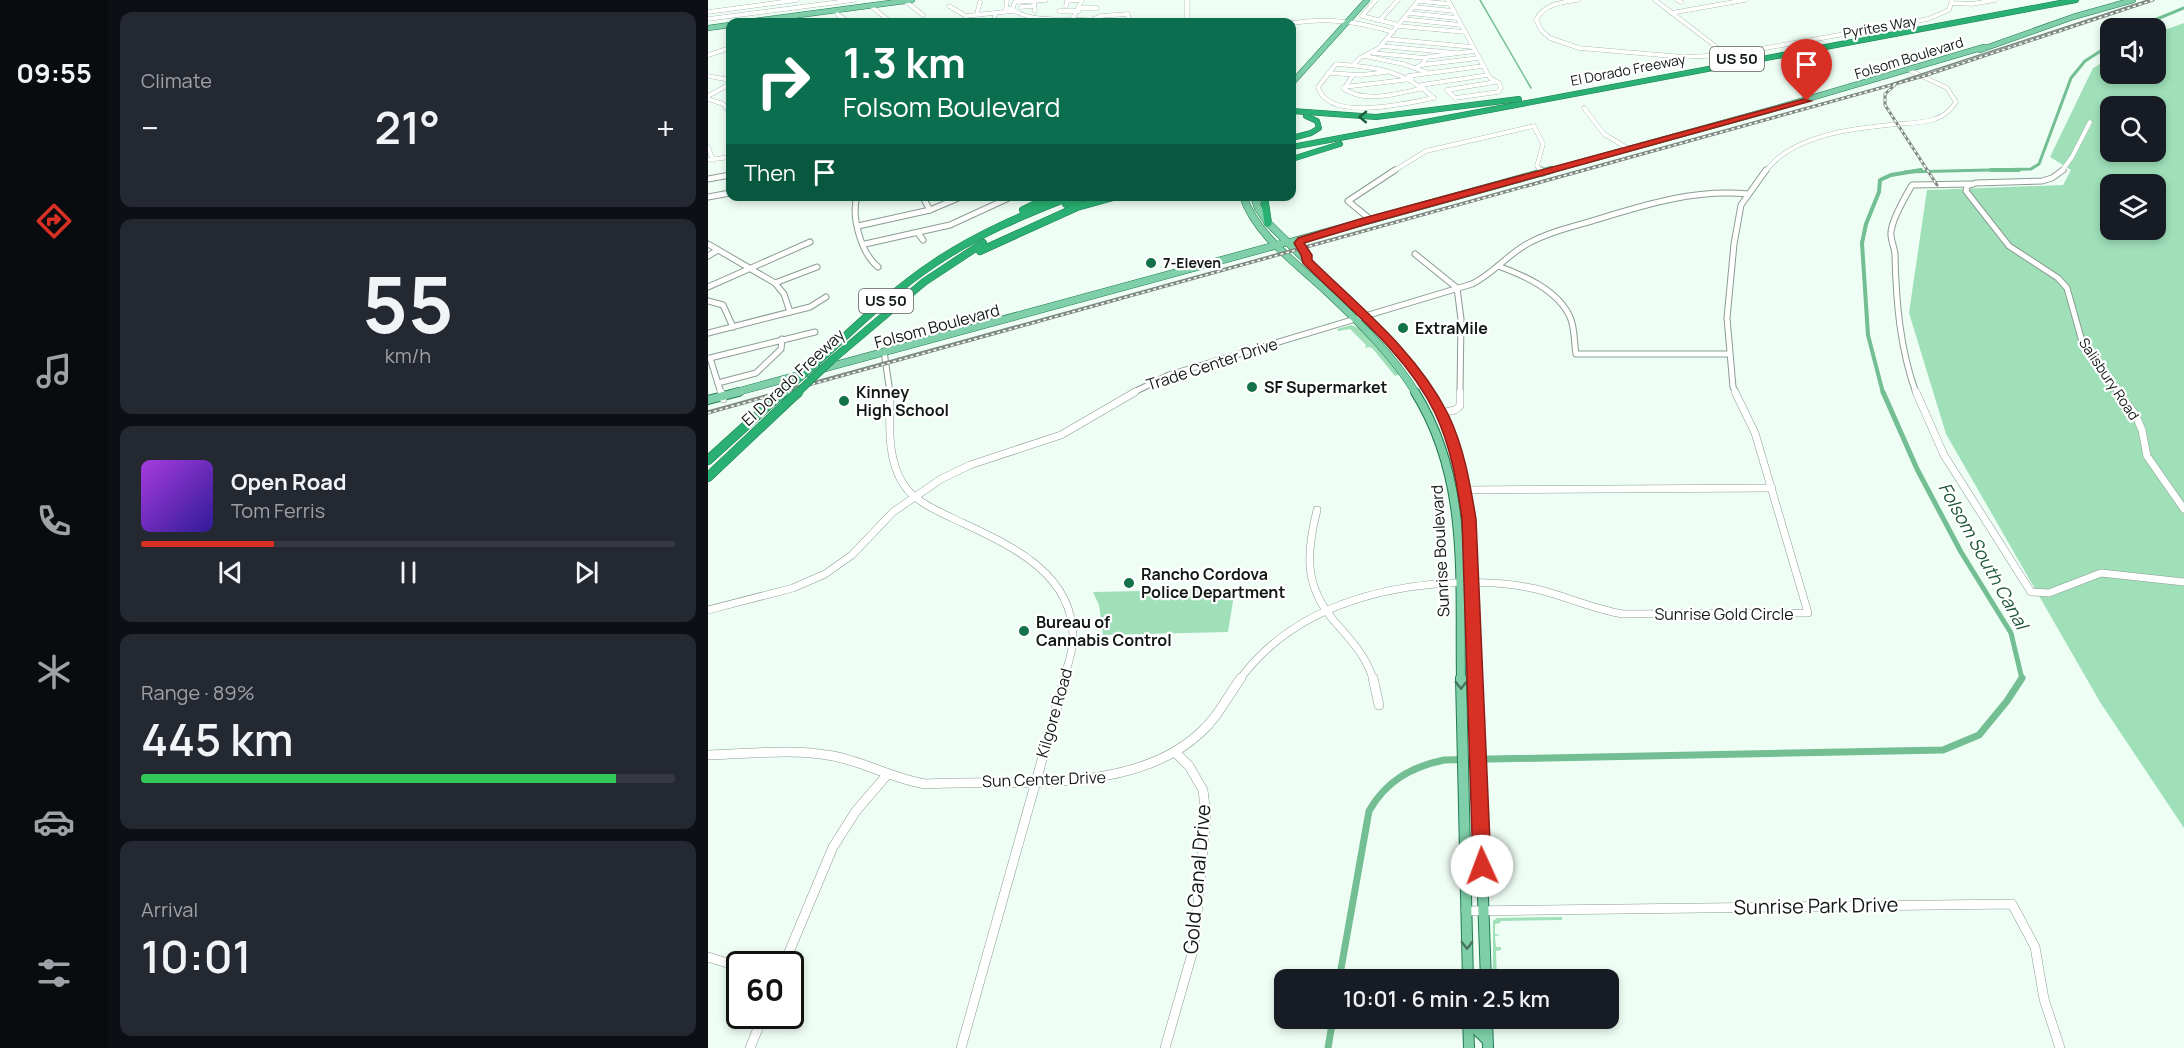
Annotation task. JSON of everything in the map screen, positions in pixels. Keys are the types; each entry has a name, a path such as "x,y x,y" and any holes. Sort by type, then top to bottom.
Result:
{"highway":[{"name":"El Dorado Freeway","path":"1296,148 1525,99 1535,99 2054,0"},
{"name":"El Dorado Freeway","path":"1296,139 1535,99 2076,0"},
{"path":"1296,111 1376,117 1518,101"},
{"path":"1296,158 1326,147 1518,101"},
{"path":"1296,116 1308,117 1320,124 1314,132 1296,139"},
{"path":"1296,148 1386,133"},
{"path":"964,246 984,231 1042,201"},
{"path":"1025,209 1046,201"},
{"name":"El Dorado Freeway","path":"708,460 903,287 964,246 1060,201"},
{"name":"El Dorado Freeway","path":"708,477 901,298 945,266 1005,232 1076,201"},
{"path":"945,266 1077,207 1099,201"},
{"path":"1265,201 1268,223"}],"main road":[{"path":"790,18 912,0"},
{"path":"1296,70 1361,0"},
{"path":"1296,78 1367,0"},
{"name":"Folsom Boulevard","path":"885,353 1911,71 2125,0"},
{"name":"Folsom Boulevard","path":"2100,8 2133,0"},
{"path":"708,28 726,26"},
{"name":"Sunrise Boulevard","path":"1245,201 1264,232 1381,345 1407,377 1430,414 1441,439 1452,477 1457,506 1468,969"},
{"name":"Sunrise Boulevard","path":"1256,201 1268,223 1364,317 1420,377 1441,413 1456,450 1469,519 1486,969"},
{"name":"Folsom Boulevard","path":"1287,243 1301,241 1348,226"},
{"path":"1260,250 1266,245 1264,232"},
{"path":"1301,241 1299,245 1305,252 1306,260"},
{"name":"Folsom Boulevard","path":"708,402 1102,293"},
{"path":"1006,321 1024,313"},
{"path":"1407,377 1414,380 1434,411 1441,413"},
{"path":"1430,414 1445,423"},
{"path":"1452,477 1465,490"},
{"path":"1469,1029 1471,1047"},
{"path":"1478,1029 1481,1037 1488,1044"},
{"path":"1487,1029 1488,1044"}],"street":[{"path":"752,0 774,10 778,18"},
{"path":"708,12 797,0"},
{"path":"708,19 854,0"},
{"path":"1022,7 1046,0"},
{"path":"1066,6 1068,1 1078,0"},
{"path":"1014,4 1024,16 1073,18 1082,0"},
{"path":"1187,0 1187,18"},
{"path":"1376,0 1362,15 1398,26 1465,32"},
{"path":"1380,20 1398,0"},
{"path":"1354,64 1381,46 1419,0 1449,2 1488,75 1495,82 1501,88 1498,92 1455,98 1447,90 1495,82"},
{"name":"Pyrites Way","path":"1578,0 1554,5 1541,12 1536,20 1544,34 1563,44 1591,50 1642,52 1684,57 1727,55 1928,19 1946,12 1952,2"},
{"path":"1655,0 1727,55"},
{"path":"1671,13 1745,0"},
{"path":"1952,2 1995,0"},
{"path":"905,1 923,15"},
{"path":"977,14 980,2"},
{"path":"1007,2 1006,9 1014,4"},
{"path":"949,6 964,15 995,13 1014,4 1034,5"},
{"path":"871,6 886,18"},
{"path":"1414,7 1454,11"},
{"path":"1059,12 1096,8"},
{"path":"836,10 843,18"},
{"path":"993,18 995,13"},
{"path":"1408,13 1457,18"},
{"path":"1096,18 1128,15 1128,18"},
{"path":"1296,22 1316,19 1348,20 1393,32"},
{"path":"1403,19 1461,25"},
{"path":"1430,43 1439,30"},
{"path":"1449,45 1458,32"},
{"path":"1387,39 1474,49"},
{"path":"1381,46 1456,53"},
{"path":"708,55 726,49"},
{"path":"1373,53 1426,58 1474,49"},
{"path":"1365,56 1428,73"},
{"path":"1415,68 1426,58"},
{"path":"1420,65 1479,58"},
{"path":"1336,64 1354,64 1392,71 1409,78 1434,98 1371,107 1346,106 1328,100 1318,92 1319,84 1336,64"},
{"path":"1344,87 1483,66"},
{"path":"1328,73 1353,75 1392,71"},
{"path":"1465,490 1772,488 1755,433 1736,396 1729,354 1727,318 1734,244 1740,210 1748,194 1769,166 1784,154 1806,142 1856,128 1934,120 1951,110 1956,102 1949,90 1911,71"},
{"path":"1344,87 1353,75"},
{"path":"1344,87 1345,91 1350,94 1365,96 1488,75"},
{"path":"708,76 726,79"},
{"path":"708,98 726,87"},
{"path":"708,98 726,107"},
{"path":"1584,108 1604,134 1629,149"},
{"path":"2090,122 2066,166 2056,177 2040,181 1912,185 1891,232 1895,253 1896,308 1902,340 1915,391 1939,445 1959,482 2031,592 2049,593 2087,575 2101,573 2184,582"},
{"path":"1371,220 1348,201 1350,198 1415,157 1436,148 1534,126 1543,144 1543,151 1537,166 1543,173"},
{"path":"708,147 710,160 726,158"},
{"path":"708,179 726,176"},
{"name":"Salisbury Road","path":"1971,184 1966,191 2005,242 2018,254 2058,278 2067,288 2083,345 2135,414 2142,430 2147,456 2184,509"},
{"name":"Trade Center Drive","path":"708,610 770,596 831,571 857,552 879,525 914,495 977,461 1031,446 1062,434 1143,385 1457,288 1483,278 1515,251 1541,238 1669,197 1707,192 1748,194"},
{"path":"708,197 726,194"},
{"path":"855,201 858,226 872,262 878,267"},
{"path":"925,201 930,210"},
{"path":"858,226 930,210 951,201"},
{"path":"865,244 955,223 1002,201"},
{"path":"918,233 923,240"},
{"path":"708,287 810,242"},
{"path":"708,244 775,283 784,294 790,312"},
{"path":"708,256 718,250"},
{"path":"1415,254 1457,288 1461,319 1460,406 1455,410 1441,413"},
{"path":"775,283 817,267"},
{"path":"1498,267 1523,275 1563,306 1571,319 1576,354 1729,354"},
{"path":"708,333 790,312 815,304 826,297"},
{"path":"708,301 723,305 733,327"},
{"path":"722,398 710,358 816,332"},
{"path":"718,383 756,373 781,349 782,339"},
{"name":"Kilgore Road","path":"885,353 894,465 904,486 914,495 1031,559 1048,573 1061,588 1066,599 1072,627 1071,651 961,1048"},
{"name":"Sunrise Gold Circle","path":"1460,584 1508,584 1530,588 1586,607 1615,613 1808,613 1772,488"},
{"path":"1317,510 1309,571 1315,594 1363,656 1373,676 1379,705"},
{"name":"Sun Center Drive","path":"708,755 816,754 848,759 886,776 926,784 1101,779 1136,770 1175,753 1204,730 1220,712 1242,676 1261,655 1299,625 1326,611 1372,594 1426,585 1460,584"},
{"name":"Gold Canal Drive","path":"1164,1048 1194,947 1206,815 1203,790 1189,766 1175,753"},
{"path":"789,951 833,847 850,819 886,776"},
{"name":"Sunrise Park Drive","path":"1466,911 2012,904 2035,947 2044,999 2060,1048"},
{"path":"708,957 726,963"},
{"path":"750,1048 758,1029"}],"green space":[{"path":"2184,23 2184,828 2100,702 1946,434 1909,313 1927,190 2063,185 2071,170 2050,157 2093,68 2100,64 2100,84 2166,84 2166,29"},
{"path":"1351,325 1371,338 1400,374 1395,376 1373,349 1365,348 1366,345 1350,329 1338,331 1337,329"},
{"path":"1235,589 1228,632 1103,635 1099,605 1093,592"},
{"path":"1562,917 1562,920 1501,921 1495,924 1495,934 1501,935 1495,936 1496,947 1501,947 1501,950 1496,951 1497,969 1493,969 1493,921 1497,918"}],"waterway":[{"path":"1480,0 1531,88"},
{"name":"Folsom South Canal","path":"2160,18 2184,8"},
{"name":"Folsom South Canal","path":"1910,172 2031,169 2039,164 2071,78 2085,61 2100,51"},
{"name":"Folsom South Canal","path":"1910,172 1921,170"},
{"name":"Folsom South Canal","path":"1991,170 2019,170"},
{"name":"Folsom South Canal","path":"1905,172 1910,172"},
{"name":"Folsom South Canal","path":"1883,393 1868,335 1862,243 1866,224 1879,192 1880,180 1891,175 1910,172"},
{"name":"Folsom South Canal","path":"1883,392 1917,469 1961,552 2011,633 2022,678"},
{"name":"Folsom South Canal","path":"1341,969 1369,811 1383,791 1410,771 1444,760 1943,750 1979,735 2007,701 2022,678"},
{"name":"Folsom South Canal","path":"1328,1048 1331,1029"}],"tram line":[{"path":"708,411 1888,85 2148,0"}],"railway":[{"path":"708,413 1924,76 2153,0"},
{"path":"1895,85 1885,94 1885,105 1937,185"}],"place":[{"name":"7-Eleven","path":"1151,263"},
{"name":"ExtraMile","path":"1403,328"},
{"name":"SF Supermarket","path":"1252,387"},
{"name":"Kinney High School","path":"844,401"},
{"name":"Rancho Cordova Police Department","path":"1129,583"},
{"name":"Bureau of Cannabis Control","path":"1024,631"}],"route":[{"path":"1482,866 1469,519 1462,472 1456,450 1441,413 1420,377 1399,352 1306,260 1305,252 1299,243 1348,226 1807,101"}]}
